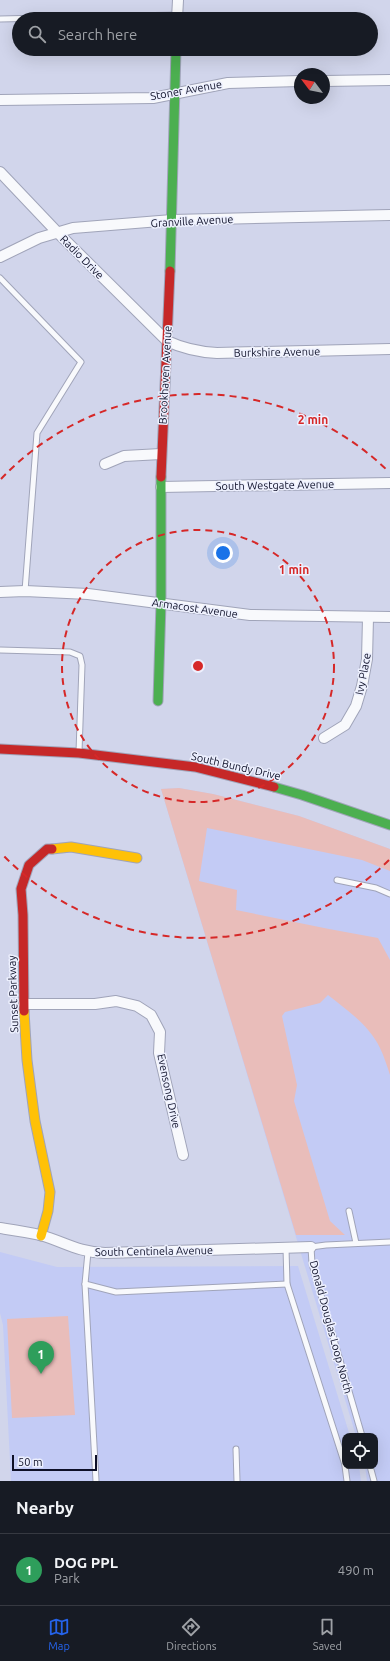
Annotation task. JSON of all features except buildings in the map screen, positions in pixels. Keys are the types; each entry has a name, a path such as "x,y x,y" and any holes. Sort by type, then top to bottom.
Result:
{"street":[{"path":"177,12 178,0"},
{"name":"Brookhaven Avenue","path":"158,701 161,603 161,454 172,220 176,56"},
{"path":"330,81 390,80"},
{"name":"Stoner Avenue","path":"0,100 153,98 228,83 294,81"},
{"name":"Radio Drive","path":"0,172 57,232 167,341"},
{"name":"Granville Avenue","path":"0,257 39,238 72,228 172,220 390,215"},
{"name":"Burkshire Avenue","path":"167,341 184,349 198,352 217,353 390,350"},
{"path":"105,464 124,456 161,454"},
{"name":"South Westgate Avenue","path":"161,487 390,483"},
{"name":"Armacost Avenue","path":"0,592 25,591 88,594 250,616 390,617"},
{"name":"Ivy Place","path":"324,738 345,725 356,706 362,686 367,659 368,618"},
{"name":"South Bundy Drive","path":"0,749 79,753 195,767 302,795 390,825"},
{"name":"Sunset Parkway","path":"41,1236 48,1211 50,1192 35,1121 27,1060 21,889 29,865 47,849 70,847 137,858"},
{"name":"Evensong Drive","path":"24,1004 95,1004 116,1002 137,1006 151,1015 160,1032 159,1053 183,1155"},
{"name":"South Centinela Avenue","path":"0,1228 41,1236 88,1252 105,1253 312,1247"}],"lane":[{"path":"0,19 12,19"},
{"path":"0,278 81,362 37,433 25,591"},
{"path":"0,650 70,652 80,656 82,665 79,753"},
{"path":"337,880 376,888 390,894"},
{"path":"349,1211 356,1243"},
{"name":"Donald Douglas Loop North","path":"361,1433 312,1264 312,1247 390,1242"},
{"path":"286,1248 287,1284 342,1456"},
{"path":"88,1252 85,1284 96,1481"},
{"path":"85,1284 116,1292 287,1284"},
{"path":"236,1449 237,1481"},
{"path":"346,1469 347,1481"},
{"path":"371,1469 374,1481"}],"shaded area":[{"path":"179,788 213,794 299,816 390,849 390,1481 367,1481 365,1469 378,1469 378,1433 355,1433 161,789"},
{"path":"179,788 213,794 299,816 390,849 390,871 362,860 207,828 199,881 237,890 236,910 378,938 390,960 390,1075 381,1051 370,1032 357,1018 328,995 320,1003 285,1012 282,1016 297,1085 294,1101 330,1221 345,1235 296,1235 161,789"},
{"path":"0,1252 57,1267 298,1266 349,1433 342,1433 342,1469 359,1469 361,1481 11,1481 3,1325 0,1313"},
{"path":"68,1316 75,1415 12,1418 7,1319"}],"traffic: fast":[{"path":"170,271 176,56"},
{"path":"158,701 161,603 161,477"},
{"path":"274,787 390,825"}],"traffic: slow":[{"path":"52,849 71,847 137,858"},
{"path":"24,1011 27,1060 35,1121 50,1192 48,1211 41,1236"}],"traffic: jam":[{"path":"161,477 170,271"},
{"path":"0,749 79,753 195,767 274,787"},
{"path":"24,1011 23,915 21,889 29,865 47,849 52,849"}],"place":[{"name":"DOG PPL","path":"41,1374"}]}
